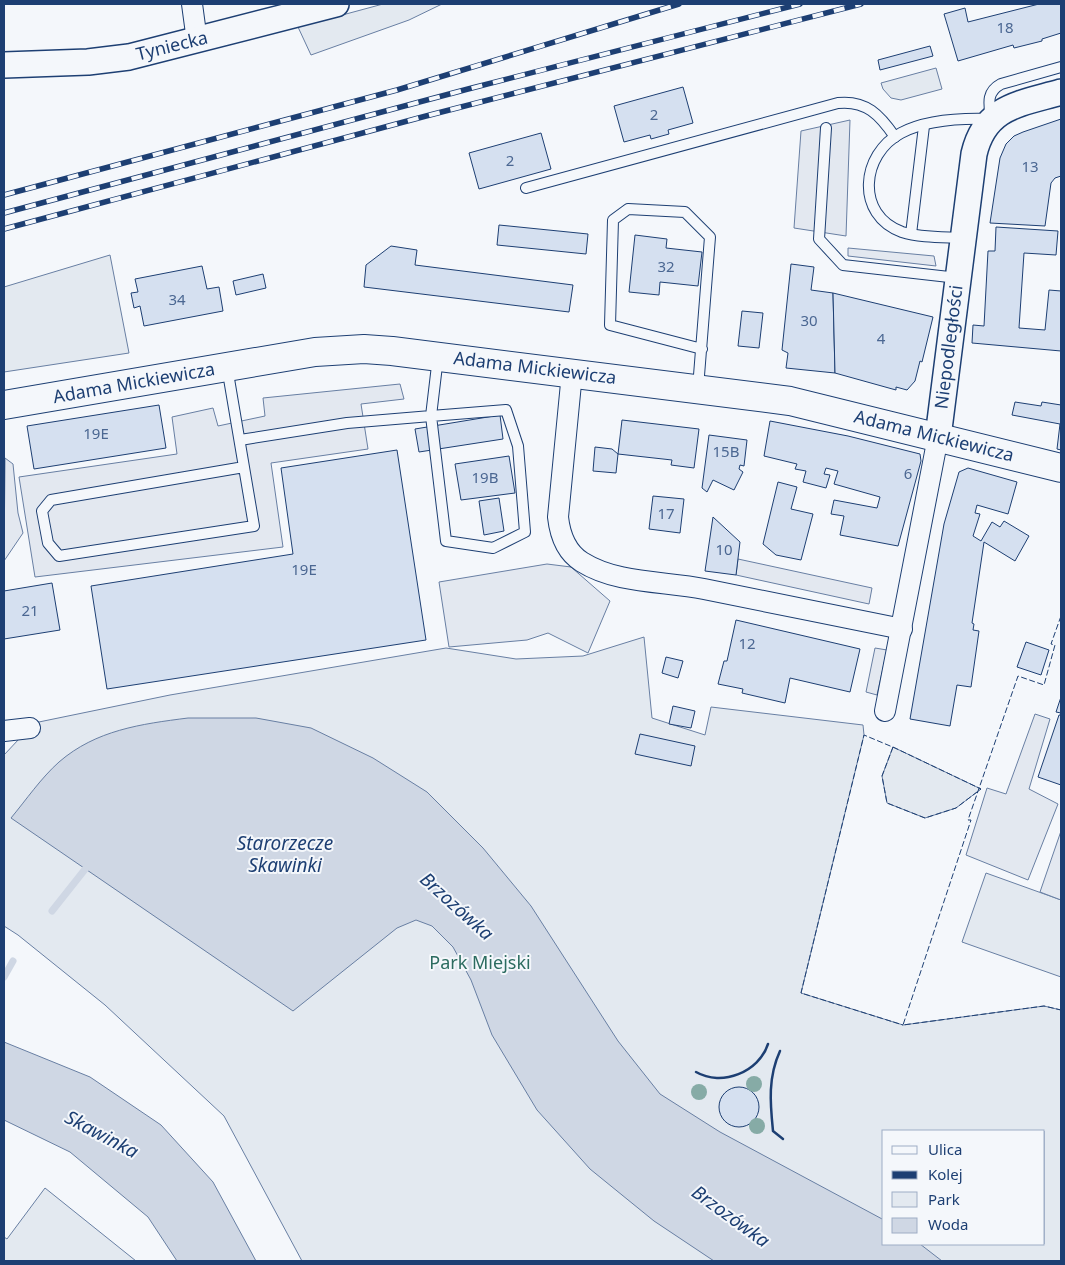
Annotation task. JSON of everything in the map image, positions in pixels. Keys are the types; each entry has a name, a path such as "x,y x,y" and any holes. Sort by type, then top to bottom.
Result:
{"main road":[{"name":"Adama Mickiewicza","path":"4,406 227,366 340,350 382,350 572,372 817,406 1061,468"}],"street":[{"path":"192,4 197,41"},
{"name":"Tyniecka","path":"4,65 106,60 197,41 336,4"},
{"path":"991,119 1006,109 1061,92"},
{"name":"Niepodległości","path":"885,711 938,437 974,154 982,130 991,119"},
{"path":"572,372 558,517 559,531 564,543 581,561 607,574 702,589 902,629"},
{"path":"4,731 30,728"}],"lane":[{"path":"963,238 911,234 885,223 878,215 869,194 869,175 874,160 882,148 895,137 924,126 961,118 991,119 989,98 994,88 1001,84 1061,67"},
{"path":"526,188 838,103 855,103 874,110 895,137"},
{"path":"911,234 924,126"},
{"path":"826,128 818,239 843,265 958,278"},
{"path":"698,389 702,349 710,237 685,212 628,209 612,220 610,325 702,349"},
{"path":"240,440 347,423 431,416 506,410 518,446 525,532 493,548 446,541 431,416 438,356"},
{"path":"227,366 254,526 59,556 48,543 42,511 51,500 244,467"}],"green space":[{"path":"383,4 442,4 409,20 311,55 298,27"},
{"path":"936,68 942,89 901,100 891,98 883,89 881,83"},
{"path":"110,255 129,353 4,372 4,287"},
{"name":"Park Miejski","path":"644,637 652,718 705,735 711,707 863,725 864,735 801,993 903,1025 1044,1006 1061,1010 1061,1261 302,1261 224,1116 105,1005 18,935 4,926 4,755 34,723 170,695 446,648 516,659 583,656"},
{"path":"893,747 981,789 956,808 925,818 887,803 882,776"},
{"path":"986,873 1061,900 1061,977 962,942"},
{"path":"45,1188 136,1261 4,1261 4,1237 7,1239"}],"shaded area":[{"path":"850,120 846,236 794,228 801,131"},
{"path":"848,248 934,256 936,266 848,256"},
{"path":"400,384 404,399 361,404 368,449 271,463 283,547 35,577 19,477 177,454 172,417 213,408 218,426 265,416 263,398"},
{"path":"5,458 13,464 18,513 23,533 4,561"},
{"path":"738,559 872,588 869,604 736,575"},
{"path":"547,564 571,567 610,601 588,653 548,633 527,640 449,647 439,582"},
{"path":"875,648 887,650 877,695 866,692"},
{"path":"1035,714 1050,719 1029,789 1058,804 1028,880 966,855 987,788 1006,794"},
{"path":"1061,831 1061,900 1040,892"}],"water":[{"name":"Starorzecze Skawinki","path":"188,718 256,718 311,728 373,758 427,792 483,848 531,906 618,1041 660,1094 720,1132 882,1219 882,1245 921,1245 942,1261 714,1261 654,1221 590,1169 537,1110 492,1035 471,980 453,947 432,926 416,920 397,928 293,1011 11,818 52,768 73,751 88,742 120,730"},
{"name":"Skawinka","path":"4,1042 90,1077 161,1125 213,1182 256,1261 177,1261 148,1217 70,1152 4,1120"}],"building":[{"path":"1039,4 1061,4 1061,33 1042,39 1042,41 1014,48 1013,45 958,61 944,14 965,8 968,22"},
{"path":"930,46 933,56 880,70 878,60"},
{"path":"683,87 693,123 668,130 669,134 651,139 650,135 624,142 614,106"},
{"path":"1061,119 1061,176 1055,178 1051,183 1045,226 990,223 1000,158 1006,144 1014,136"},
{"path":"541,133 551,169 479,189 469,153"},
{"path":"499,225 588,234 586,254 497,245"},
{"path":"996,227 1058,231 1056,255 1024,253 1019,328 1045,330 1049,290 1061,291 1061,351 972,343 973,325 984,326 988,251 995,251"},
{"path":"635,235 667,239 666,248 702,252 698,286 660,282 659,295 629,292"},
{"path":"391,246 417,250 415,265 573,285 569,312 364,287 366,265"},
{"path":"791,264 814,267 811,290 833,293 835,373 786,368 788,353 782,350"},
{"path":"202,266 207,289 219,287 223,311 144,326 140,306 134,308 131,293 138,292 135,279"},
{"path":"263,274 266,288 236,295 233,281"},
{"path":"833,293 933,317 922,362 920,361 915,381 907,390 896,387 896,390 835,373"},
{"path":"742,311 763,313 759,348 738,346"},
{"path":"1015,402 1041,406 1042,402 1061,405 1061,450 1057,449 1060,424 1012,415"},
{"path":"159,405 166,448 34,469 27,426"},
{"path":"500,415 503,439 419,452 415,429"},
{"path":"622,420 699,429 694,468 671,465 672,460 618,454"},
{"path":"770,421 848,436 920,454 921,461 898,546 840,535 844,516 831,514 834,500 877,508 880,497 834,484 838,471 826,468 824,474 830,475 826,488 803,482 806,471 795,469 797,464 764,456"},
{"path":"709,435 747,440 744,466 740,465 739,469 743,472 734,490 713,480 707,492 702,488"},
{"path":"595,447 612,449 618,454 616,473 593,471"},
{"path":"397,450 426,640 107,689 91,586 293,554 281,468"},
{"path":"509,456 515,493 461,500 455,464"},
{"path":"968,468 1017,482 1008,514 977,505 975,513 980,514 973,536 981,541 992,522 1000,527 1004,521 1029,536 1015,561 984,542 972,623 974,624 973,630 979,631 971,687 957,685 950,726 910,719 944,524 959,472"},
{"path":"778,482 797,487 791,509 813,514 801,560 776,555 763,544"},
{"path":"653,496 684,499 680,533 649,529"},
{"path":"499,498 504,531 484,535 479,501"},
{"path":"713,517 740,542 736,575 705,571"},
{"path":"52,583 60,630 4,639 4,591"},
{"path":"736,620 860,649 850,692 790,678 785,703 742,693 743,689 718,684 724,661 727,661"},
{"path":"1026,642 1049,650 1041,675 1017,667"},
{"path":"666,657 683,661 678,678 662,673"},
{"path":"1061,697 1061,713 1056,712"},
{"path":"673,706 695,711 691,728 669,724"},
{"path":"1059,715 1061,715 1061,785 1038,777"},
{"path":"640,734 695,746 691,766 635,754"},
{"path":"743,1087 750,1090 756,1096 759,1107 758,1115 750,1124 743,1127 735,1127 728,1124 720,1115 719,1103 722,1096 731,1088"}],"waterway":[{"name":"Brzozówka","path":"52,911 90,863"},
{"name":"Brzozówka","path":"4,977 13,961"}],"railway":[{"path":"4,195 397,90 679,4"},
{"path":"4,213 468,89 800,4"},
{"path":"4,229 426,116 861,4"}],"fence":[{"path":"1061,616 1051,644 1055,645 1044,685 1018,676 968,820 971,820 903,1025 1044,1006 1061,1010"},
{"path":"893,747 882,776 887,803 925,818 956,808 981,789 895,748 864,735 801,993 903,1025"}],"wall":[{"path":"696,1072 717,1078 738,1074 757,1062 768,1044"},
{"path":"780,1051 773,1070 771,1100 773,1131 783,1139"}]}
